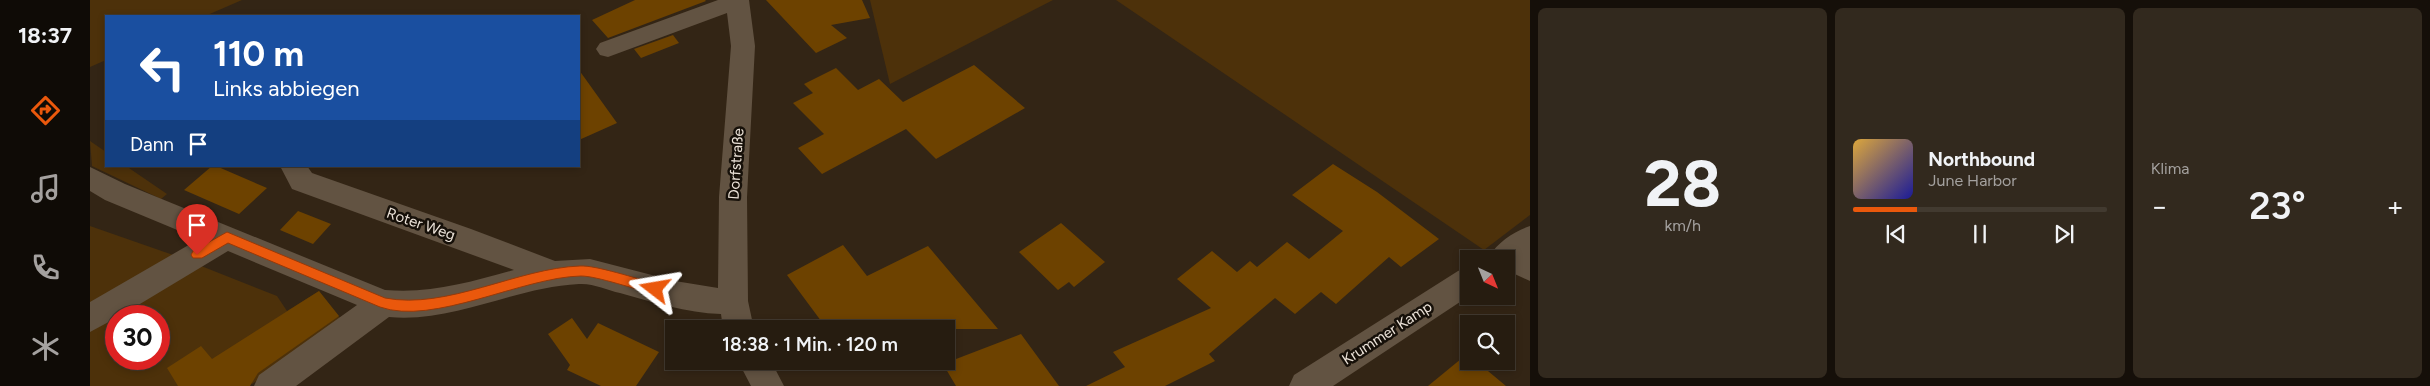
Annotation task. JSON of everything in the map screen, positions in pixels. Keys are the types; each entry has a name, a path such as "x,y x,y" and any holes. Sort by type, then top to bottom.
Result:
{"street":[{"path":"608,49 738,0"},
{"name":"Dorfstraße","path":"736,315 733,197 743,46 738,0"},
{"name":"Roter Weg","path":"293,167 302,181 460,237 556,274"},
{"name":"Roter Weg","path":"90,178 115,192 384,303 402,307 427,305 556,274 582,271 709,302 736,315"},
{"path":"90,318 227,237"},
{"name":"Krummer Kamp","path":"1306,386 1460,286"},
{"path":"270,386 384,303"},
{"path":"759,370 768,386"}],"shaded area":[{"path":"90,0 242,0 207,15 105,15 105,60 90,67"},
{"path":"870,0 1053,0 890,84"},
{"path":"1116,0 1530,0 1530,215 1484,250"},
{"path":"90,141 105,151 105,167 127,167 167,194 161,199 92,166"},
{"path":"90,226 176,256 277,296 287,311 319,291 343,322 252,384 249,380 240,386 90,386"}],"building":[{"path":"635,0 706,1 608,38 592,20"},
{"path":"766,0 862,0 870,18 831,25 847,38 816,53"},
{"path":"673,35 679,43 641,58 634,49"},
{"path":"974,65 1025,108 936,159 906,129 822,174 798,148 824,134 793,103 813,93 804,84 836,68 858,90 879,79 903,102"},
{"path":"580,71 617,123 580,140"},
{"path":"1333,164 1377,192 1439,239 1401,267 1389,257 1336,304 1321,292 1295,314 1275,298 1209,354 1215,361 1165,386 1086,386 1125,367 1113,352 1211,308 1177,279 1212,251 1237,272 1250,261 1257,267 1287,242 1309,259 1343,231 1292,195"},
{"path":"211,167 218,167 267,188 239,214 184,190"},
{"path":"298,211 331,224 313,244 280,230"},
{"path":"1061,223 1105,262 1074,287 1069,282 1058,290 1019,252"},
{"path":"843,245 867,276 928,246 998,329 955,329 955,320 820,320 787,275"},
{"path":"319,291 339,316 258,373 250,386 178,386 168,370 170,370 170,366 201,346 212,359"},
{"path":"572,318 587,339 598,323 659,352 636,386 601,386 567,370 570,365 548,334"},
{"path":"1021,334 1059,386 956,386 947,370 955,370 955,359"},
{"path":"1460,360 1460,370 1487,370 1506,386 1428,386"}],"route":[{"path":"197,255 227,237 384,303 402,307 427,305 556,274 582,271 655,289"}]}
